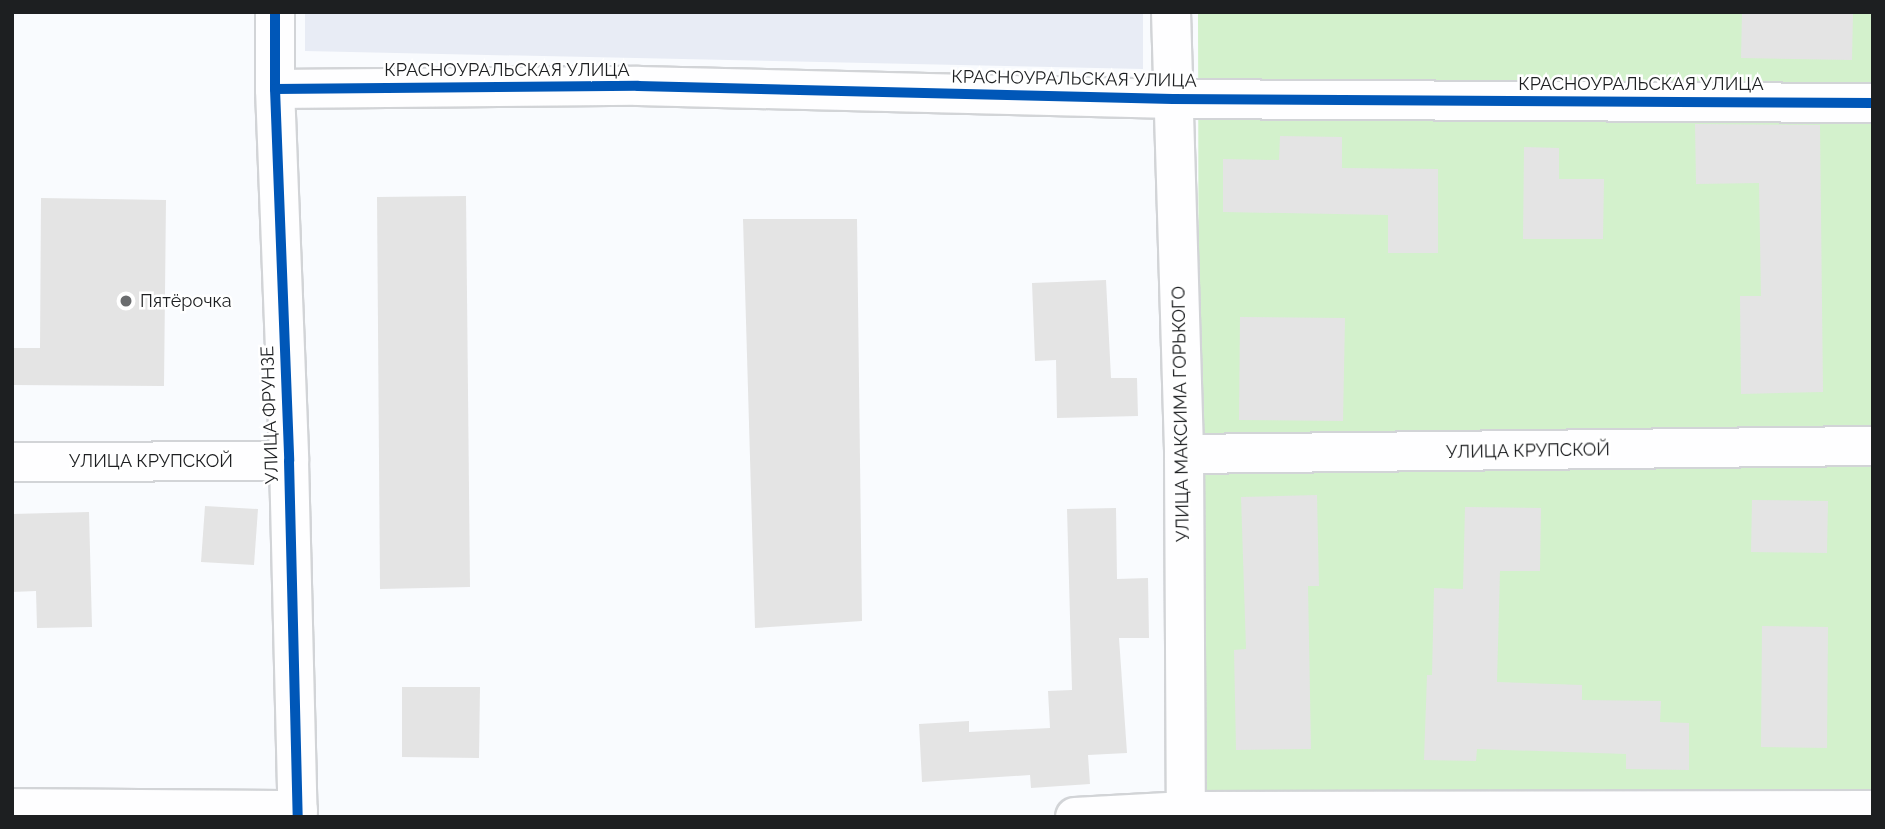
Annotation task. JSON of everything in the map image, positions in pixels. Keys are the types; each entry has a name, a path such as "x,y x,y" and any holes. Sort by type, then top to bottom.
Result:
{"street":[{"name":"УЛИЦА ФРУНЗЕ","path":"275,12 275,89 289,461 298,813"},
{"name":"УЛИЦА МАКСИМА ГОРЬКОГО","path":"1171,12 1184,454 1186,814"},
{"name":"КРАСНОУРАЛЬСКАЯ УЛИЦА","path":"275,89 638,86 1173,99 1873,103"},
{"name":"УЛИЦА КРУПСКОЙ","path":"1184,454 1873,446"},
{"name":"УЛИЦА КРУПСКОЙ","path":"12,461 289,461"},
{"path":"12,808 298,813"},
{"path":"1075,817 1873,810"}],"shaded area":[{"path":"305,12 1143,12 1143,69 305,51"}],"green space":[{"path":"1198,12 1873,12 1873,817 1193,817 1199,471"}],"building":[{"path":"1742,12 1853,12 1852,60 1741,58"},
{"path":"1695,124 1820,125 1823,392 1741,394 1740,296 1761,296 1759,183 1696,184"},
{"path":"1280,136 1342,137 1342,168 1438,169 1438,253 1388,253 1388,215 1223,212 1223,159 1279,160"},
{"path":"1524,147 1559,148 1559,179 1604,179 1603,239 1523,239"},
{"path":"466,196 470,587 380,589 377,197"},
{"path":"41,198 166,200 164,386 12,385 12,348 40,348"},
{"path":"743,219 857,219 862,621 755,628"},
{"path":"1106,280 1111,378 1137,378 1138,416 1057,418 1056,360 1035,361 1032,283"},
{"path":"1240,317 1345,318 1343,421 1239,420"},
{"path":"1317,495 1319,586 1308,586 1311,749 1236,750 1234,650 1246,649 1241,497"},
{"path":"1752,500 1828,501 1827,553 1751,552"},
{"path":"205,506 258,509 254,565 201,562"},
{"path":"1465,507 1541,508 1540,571 1500,571 1497,682 1582,685 1582,700 1661,701 1660,722 1689,723 1689,770 1626,769 1626,754 1477,749 1476,761 1424,760 1427,675 1432,675 1434,588 1463,589"},
{"path":"1116,508 1117,579 1148,578 1149,638 1119,638 1127,753 1088,755 1090,784 1031,788 1030,775 922,782 919,724 969,721 969,732 1050,728 1048,691 1072,690 1067,509"},
{"path":"89,512 92,627 37,628 36,591 12,592 12,514"},
{"path":"1762,626 1828,627 1827,748 1761,747"},
{"path":"402,687 480,687 479,758 402,757"}],"cycle path":[{"path":"275,12 275,89 289,461 298,817"},
{"path":"275,89 638,86 1173,99 1873,103"}],"place":[{"name":"Пятёрочка","path":"126,301"}]}
